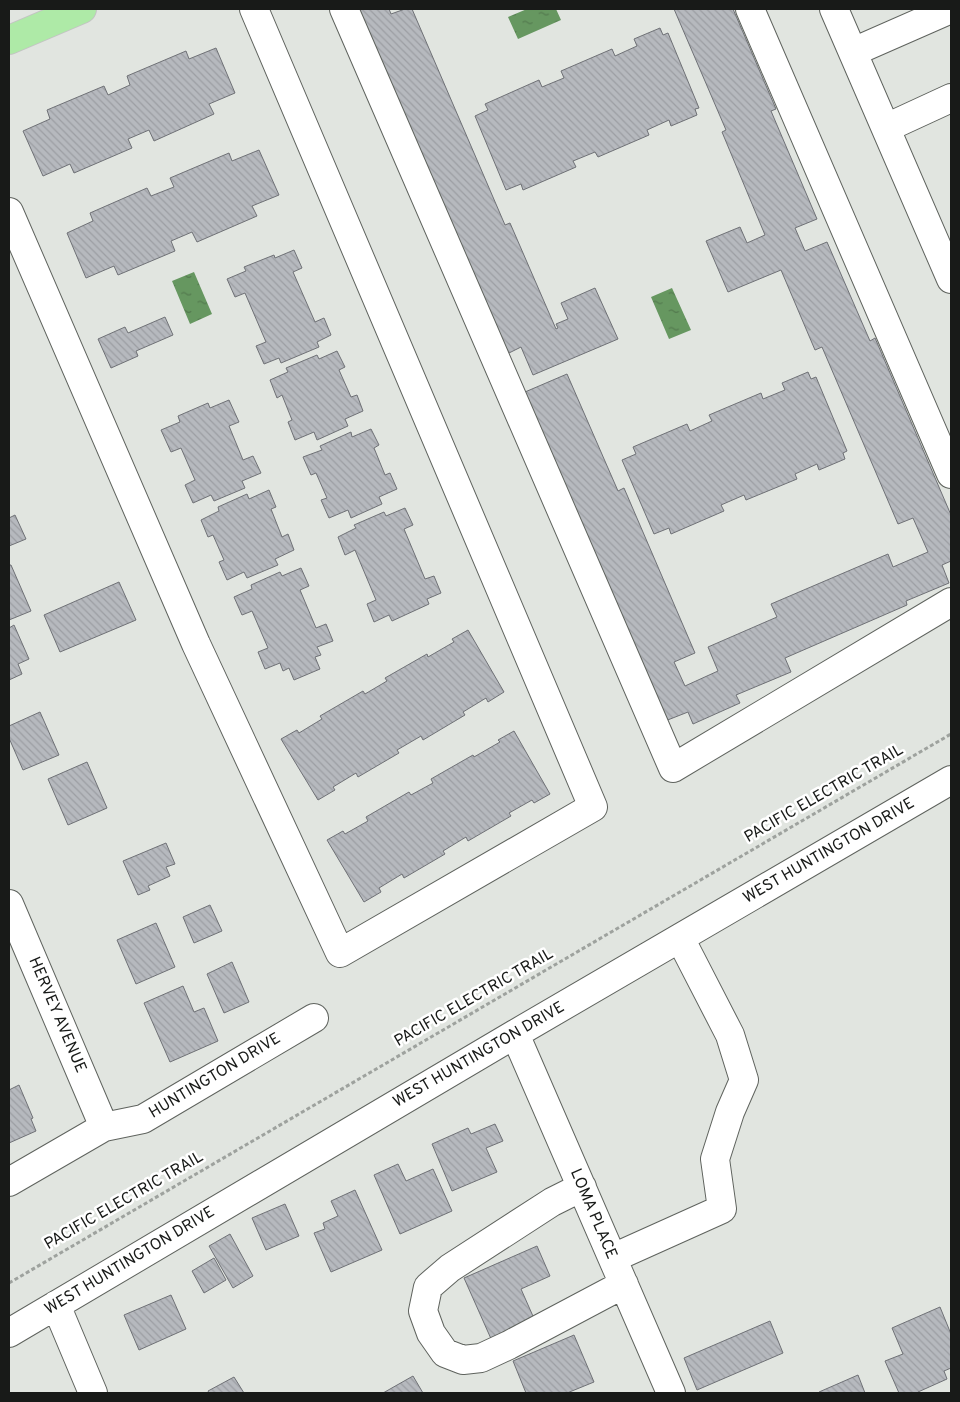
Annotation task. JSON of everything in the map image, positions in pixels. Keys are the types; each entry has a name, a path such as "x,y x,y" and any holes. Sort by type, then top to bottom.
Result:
{"main road":[{"path":"9,40 82,9"}],"street":[{"path":"9,212 196,644 340,953 592,807 254,9"},
{"path":"344,9 673,768 951,602"},
{"path":"750,9 951,474"},
{"path":"834,9 951,279"},
{"path":"853,52 951,10"},
{"path":"886,128 951,98"},
{"name":"WEST HUNTINGTON DRIVE","path":"9,1333 515,1034 951,780"},
{"name":"HERVEY AVENUE","path":"9,904 104,1127"},
{"path":"613,1258 722,1209 715,1159 730,1112 744,1080 730,1035 680,938"},
{"name":"HUNTINGTON DRIVE","path":"9,1182 104,1127 143,1120 314,1018"},
{"name":"LOMA PLACE","path":"515,1034 672,1393"},
{"path":"582,1187 552,1202 450,1268 428,1287 423,1311 430,1332 445,1353 463,1360 480,1358 509,1345 624,1284"},
{"path":"56,1304 93,1393"}],"path":[{"name":"PACIFIC ELECTRIC TRAIL","path":"9,1282 951,734"}],"water":[{"path":"527,9 556,9 561,20 518,39 508,17"},
{"path":"194,272 212,314 190,324 172,281"},
{"path":"672,288 691,330 669,339 651,297"}],"building":[{"path":"353,9 389,9 391,14 405,9 412,9 505,225 510,223 556,329 558,328 556,324 568,319 561,303 595,288 618,339 533,375 521,347 507,354"},
{"path":"674,9 733,9 776,109 771,111 817,219 795,228 805,251 827,242 870,341 875,338 951,515 951,561 942,565 949,583 906,601 907,605 785,658 791,672 736,695 740,703 693,724 688,712 660,723 518,395 567,374 618,491 624,488 695,653 674,662 685,686 718,671 708,647 777,617 771,604 888,554 893,567 928,552 913,518 898,524 822,347 815,350 781,270 728,292 706,241 740,227 747,243 765,235 722,132 726,130"},
{"path":"660,28 663,35 668,33 699,108 695,109 697,115 671,126 669,120 647,130 649,135 598,157 595,152 573,161 576,167 523,190 521,184 506,190 475,116 488,110 485,104 539,80 542,87 564,78 561,71 612,49 615,56 637,46 634,39"},
{"path":"216,48 235,93 209,104 214,114 154,141 149,130 128,139 132,148 74,173 70,164 43,176 23,131 50,119 47,110 104,86 108,95 130,85 127,76 186,51 189,59"},
{"path":"259,150 279,195 252,206 257,216 197,242 192,232 171,241 175,251 118,275 114,266 86,278 67,233 93,221 90,213 147,188 151,196 174,187 170,178 229,153 232,161"},
{"path":"294,250 302,268 293,272 315,322 324,318 331,335 317,342 319,347 281,363 279,358 264,364 256,346 266,342 245,293 235,297 227,279 246,271 244,267 274,255 275,258"},
{"path":"165,317 173,335 136,351 138,356 111,368 98,339 125,327 128,333"},
{"path":"337,351 345,367 339,370 351,397 357,395 363,411 345,419 348,426 317,440 314,432 295,440 288,422 292,420 282,395 277,398 270,380 288,372 286,368 317,355 319,359"},
{"path":"808,372 811,379 816,377 847,451 843,453 845,459 819,470 817,464 795,474 797,479 746,500 744,495 721,505 724,511 671,534 669,528 654,534 622,460 636,454 633,447 687,424 690,431 712,421 709,415 761,393 763,399 785,390 782,383"},
{"path":"229,400 239,422 229,426 243,460 253,456 261,473 242,481 245,488 214,501 211,495 193,503 185,485 195,480 181,448 171,452 161,430 180,422 178,416 208,403 210,408"},
{"path":"371,429 379,445 374,448 385,475 390,473 397,489 379,497 382,504 351,518 348,510 329,518 321,500 327,498 316,473 311,475 303,457 322,450 320,446 351,432 352,437"},
{"path":"269,490 276,507 271,509 282,537 288,534 294,550 275,559 278,565 247,578 244,572 227,580 219,562 224,560 213,535 208,537 201,520 219,511 218,507 247,494 249,499"},
{"path":"405,508 413,525 404,529 425,579 434,576 441,593 427,599 429,604 392,621 389,615 374,622 367,604 376,600 355,550 345,555 338,537 356,528 354,525 384,512 386,516"},
{"path":"15,515 26,539 9,546 9,518"},
{"path":"9,565 11,565 31,611 9,620"},
{"path":"301,568 309,586 300,590 316,628 326,624 333,641 317,647 321,655 315,657 320,669 294,680 289,668 283,671 280,663 265,669 258,652 268,648 252,611 242,615 234,597 252,589 251,585 280,572 282,576"},
{"path":"119,582 136,620 60,652 44,615"},
{"path":"14,625 29,659 18,664 22,674 9,680 9,628"},
{"path":"468,630 504,692 488,702 486,698 463,712 465,715 423,740 421,736 397,750 399,753 358,777 356,773 333,787 335,790 318,800 281,739 297,730 299,733 322,719 320,716 363,691 365,694 387,681 385,678 427,654 428,657 454,642 452,639"},
{"path":"40,712 59,755 23,770 9,738 9,726"},
{"path":"514,731 550,794 534,803 532,800 509,813 511,816 468,841 466,837 443,851 445,854 404,878 402,874 379,888 381,892 364,902 327,840 343,831 345,834 368,821 366,817 409,792 411,795 433,783 431,779 500,742 498,740"},
{"path":"87,762 107,808 68,825 48,779"},
{"path":"166,843 175,864 166,867 170,876 148,886 150,890 138,895 123,861"},
{"path":"210,905 222,931 194,943 183,917"},
{"path":"156,923 175,967 136,984 117,940"},
{"path":"232,962 249,1002 224,1013 207,974"},
{"path":"183,986 194,1012 204,1008 218,1041 170,1062 144,1003"},
{"path":"19,1085 33,1118 31,1119 36,1131 9,1143 9,1090"},
{"path":"495,1124 503,1141 486,1148 497,1172 452,1191 432,1144 468,1128 471,1134"},
{"path":"398,1164 406,1181 433,1169 452,1211 400,1234 374,1175"},
{"path":"355,1190 382,1250 331,1272 314,1233 325,1229 323,1223 338,1216 331,1201"},
{"path":"285,1204 299,1236 266,1250 252,1218"},
{"path":"230,1234 253,1276 233,1288 209,1246"},
{"path":"537,1246 550,1276 521,1289 536,1323 492,1341 464,1278"},
{"path":"214,1258 226,1280 204,1293 192,1271"},
{"path":"171,1295 186,1329 139,1350 124,1315"},
{"path":"940,1307 951,1334 951,1368 944,1371 947,1379 919,1393 899,1393 885,1361 903,1354 892,1328"},
{"path":"770,1321 783,1353 697,1390 684,1358"},
{"path":"574,1335 594,1382 567,1393 526,1393 513,1361"},
{"path":"858,1375 865,1393 819,1392"},
{"path":"413,1376 423,1393 383,1393"},
{"path":"234,1377 244,1393 209,1393 208,1391"}]}
